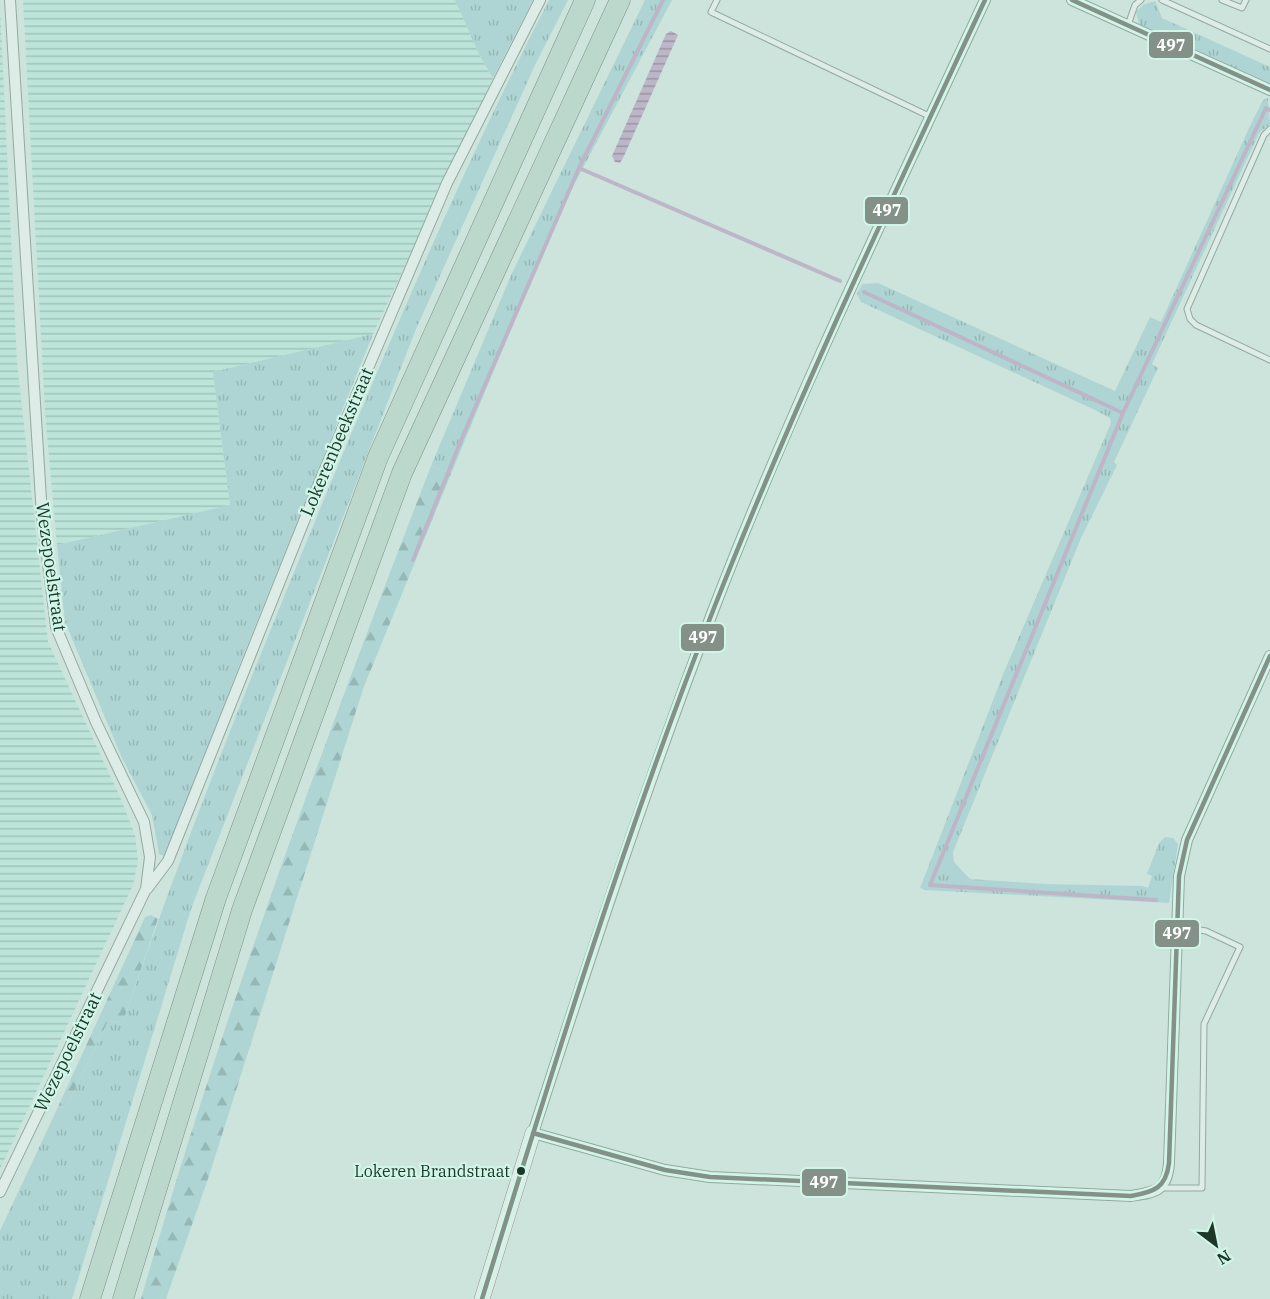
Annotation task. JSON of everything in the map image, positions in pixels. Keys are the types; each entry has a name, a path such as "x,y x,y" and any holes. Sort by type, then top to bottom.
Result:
{"highway":[{"path":"90,1299 216,898 378,457 585,0"},
{"path":"123,1299 242,910 402,473 620,0"}],"street":[{"name":"Wezepoelstraat","path":"0,1192 146,889 150,857 144,822 96,722 56,627 42,516 10,0"},
{"name":"Lokerenbeekstraat","path":"146,889 168,861 322,476 447,183 540,0"},
{"path":"482,1299 613,884 714,608 826,345 985,0"},
{"path":"1072,0 1270,90"},
{"path":"533,1133 665,1170 710,1177 1131,1196 1161,1188 1168,1180 1169,1163 1179,876 1187,840 1270,656"}],"lane":[{"path":"717,0 711,12 931,117"},
{"path":"1128,25 1136,5 1141,0"},
{"path":"1162,0 1270,49"},
{"path":"1222,0 1242,8 1246,0"},
{"path":"1270,129 1264,135 1187,309 1190,319 1196,325 1270,360"},
{"path":"1161,1188 1202,1188 1204,1024 1240,947 1206,931 1177,926"}],"shaded area":[{"path":"23,0 455,0 480,56 493,78 373,334 213,372 230,505 57,545 45,411"},
{"path":"0,7 17,363 48,642 121,799 135,835 138,861 133,885 0,1169"},
{"path":"671,31 678,35 624,156 620,163 615,162 612,156 666,34"}],"green space":[{"path":"455,0 533,0 493,78 480,56"},
{"path":"549,0 568,0 535,65 416,329 191,909 72,1299 0,1299 0,1231 58,1107 66,1108 108,1021 123,1022 220,758 351,434 460,184"},
{"path":"645,0 672,0 558,215 451,474 431,466 512,273"},
{"path":"1155,1 1162,18 1270,67 1270,84 1139,24 1136,12 1143,5"},
{"path":"1268,98 1270,124 1259,133 1152,364 1158,368 1114,462 1117,465 1081,538 953,852 954,862 970,879 1148,888 1152,876 1147,874 1159,843 1165,837 1173,838 1178,844 1169,903 920,888 1004,672 1111,423 1110,418 1095,410 861,302 857,294 862,284 878,283 1115,391 1150,317 1161,322 1250,126 1263,100"},
{"path":"373,334 241,661 167,853 164,856 159,854 152,815 122,758 65,622 57,545 230,505 213,372"},
{"path":"431,466 451,474 363,689 209,1176 166,1299 141,1299 172,1193 240,983 352,672"},
{"path":"151,915 158,919 123,1022 108,1021 66,1108 58,1107 145,917"}],"waterway":[{"path":"663,0 579,168 840,281"},
{"path":"1156,900 930,885 1123,413 1266,108 1270,110"},
{"path":"413,560 462,438 579,168"},
{"path":"864,292 1123,413"}],"transit line":[{"name":"497","path":"482,1299 563,1038 620,865 681,693 777,454 879,226 985,0"},
{"name":"497","path":"1072,0 1270,90"},
{"name":"497","path":"533,1133 665,1170 710,1177 1131,1196 1146,1193 1158,1187 1165,1178 1169,1163 1179,876 1187,840 1270,656"}],"place":[{"name":"Lokeren Brandstraat","path":"521,1171"}]}
